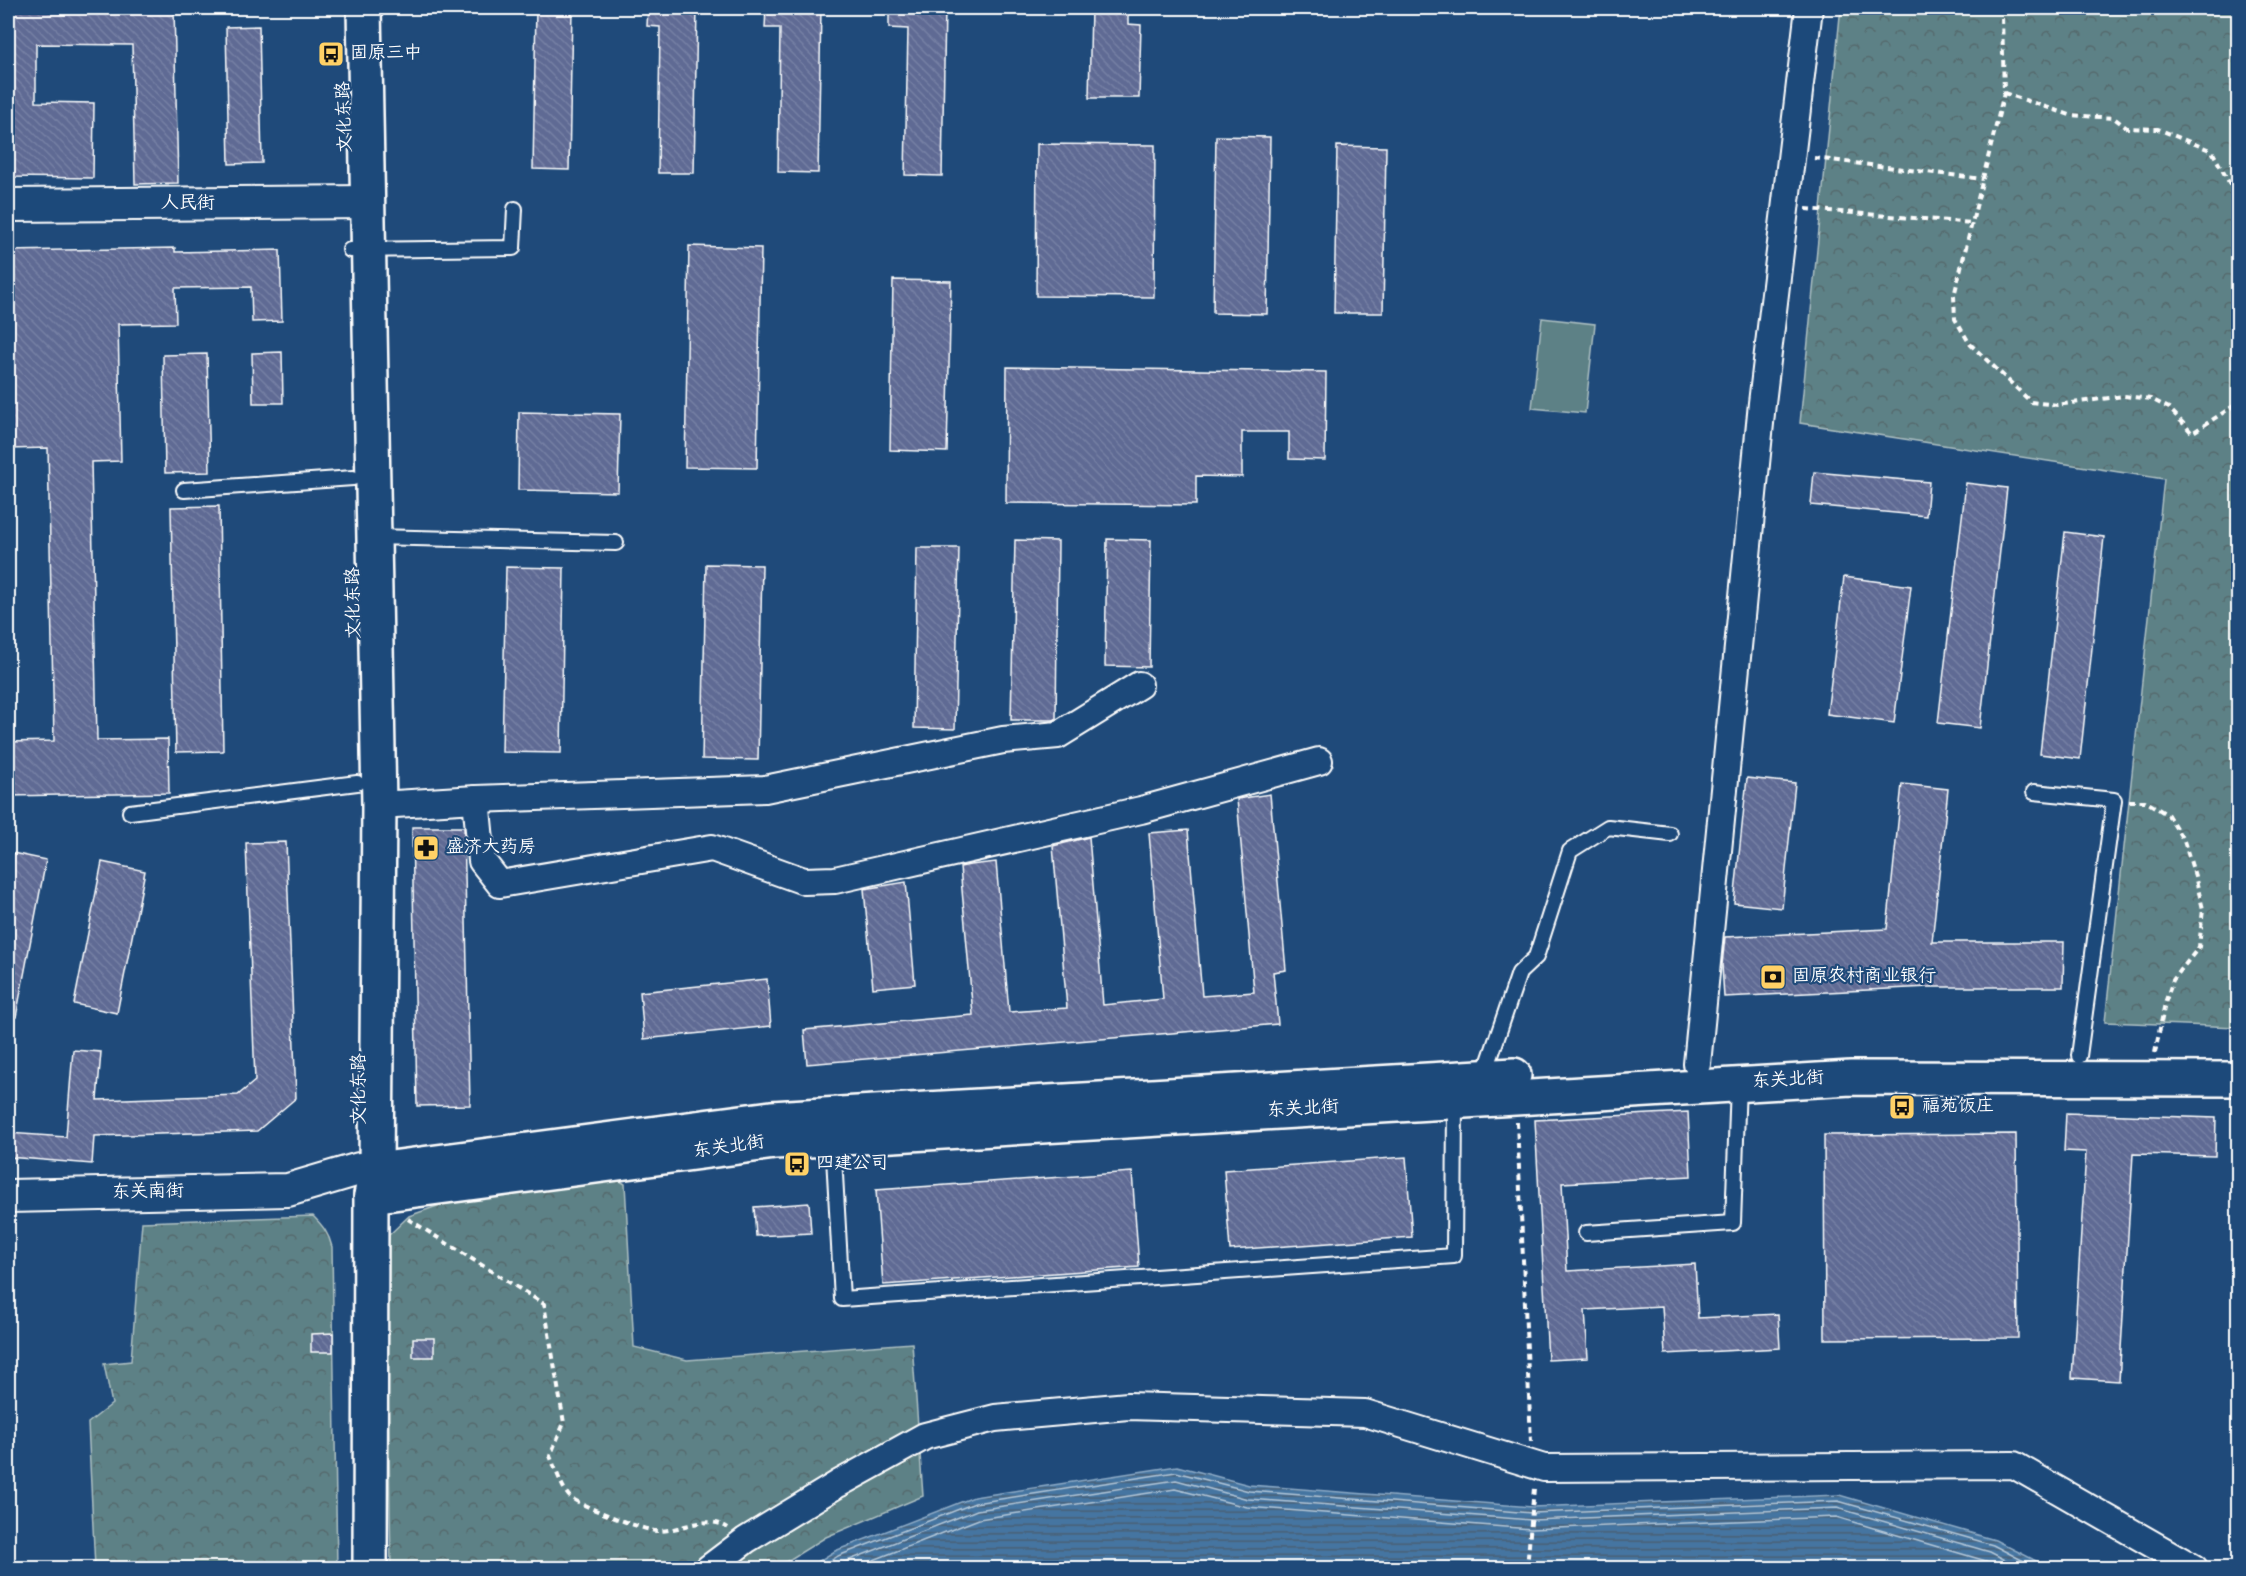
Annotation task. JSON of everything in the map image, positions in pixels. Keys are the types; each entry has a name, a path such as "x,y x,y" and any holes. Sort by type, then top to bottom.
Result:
{"main road":[{"name":"文化东路","path":"343,8 358,202"},
{"name":"文化东路","path":"364,8 358,202 374,537 368,794 370,1569"},
{"name":"文化东路","path":"359,250 353,478 368,794"},
{"name":"东关北街","path":"368,1178 771,1118 1850,1055 2238,1057"},
{"name":"东关北街","path":"368,1178 776,1142 1851,1078 2238,1079"}],"street":[{"path":"1697,1064 1762,403 1809,8"},
{"name":"人民街","path":"8,205 358,202"},
{"path":"368,794 476,799 765,789 1003,740 1058,735 1139,686"},
{"path":"476,799 482,861 500,884 712,848 804,881 835,880 1141,810 1319,761"},
{"name":"东关南街","path":"8,1196 288,1190 368,1178"},
{"path":"709,1569 746,1540 838,1484 925,1436 995,1418 1128,1406 1365,1413 1544,1468 2014,1465 2194,1569"}],"lane":[{"path":"359,250 513,249 515,209"},
{"path":"184,490 353,478"},
{"path":"374,537 616,543"},
{"path":"2034,792 2114,800 2079,1056"},
{"path":"130,812 368,794"},
{"path":"1484,1076 1519,973 1536,957 1570,852 1608,827 1670,834"},
{"path":"1586,1233 1733,1223 1738,1084"},
{"path":"833,1139 842,1299 1454,1256 1455,1101"}],"path":[{"path":"2006,8 2002,17 2004,93 1954,296 1955,319 1970,344 2031,402 2057,405 2124,396 2151,399 2169,408 2192,433 2238,403"},
{"path":"2004,93 2070,115 2114,118 2127,128 2158,129 2212,151 2238,199"},
{"path":"1791,155 1983,179"},
{"path":"1785,207 1973,223"},
{"path":"2114,800 2145,801 2168,815 2184,841 2203,909 2199,947 2174,980 2165,1004 2155,1056"},
{"path":"1516,1098 1534,1499 1527,1569"},
{"path":"368,1178 544,1304 564,1423 550,1456 570,1497 623,1522 656,1531 707,1522 722,1524 746,1540"}],"green space":[{"path":"1846,8 2238,8 2238,1027 2105,1022 2164,479 1800,423 1840,16"},
{"path":"1542,318 1595,324 1585,413 1532,408"},
{"path":"612,1176 625,1184 634,1347 687,1360 912,1343 923,1496 826,1537 776,1568 391,1568 386,1265 389,1235 409,1216 440,1205"},
{"path":"313,1216 325,1230 332,1247 337,1568 95,1568 88,1423 112,1404 104,1364 131,1361 142,1222"}],"water":[{"path":"1177,1466 1249,1485 1532,1507 1839,1495 1995,1540 2050,1568 808,1568 835,1551 974,1497"}],"building":[{"path":"8,8 174,9 178,183 135,184 132,45 36,44 36,102 94,103 93,178 8,177"},
{"path":"536,8 572,8 569,170 533,169"},
{"path":"648,8 697,8 694,173 658,173 660,27 647,26"},
{"path":"766,8 821,8 818,173 778,172 780,28 765,28"},
{"path":"889,8 945,8 942,176 905,175 908,29 889,28"},
{"path":"1091,8 1128,8 1128,24 1141,25 1139,98 1089,98"},
{"path":"259,26 262,163 229,164 226,27"},
{"path":"1216,136 1270,137 1267,314 1213,313"},
{"path":"1037,144 1155,145 1154,297 1036,296"},
{"path":"1337,146 1386,147 1383,313 1334,313"},
{"path":"689,246 761,248 757,468 685,467"},
{"path":"175,248 175,252 280,250 282,321 252,322 251,287 175,288 176,323 118,324 121,461 91,462 97,740 168,739 169,793 8,796 8,742 54,741 48,448 8,449 8,251"},
{"path":"893,280 951,281 947,452 890,450"},
{"path":"282,352 283,403 253,403 252,353"},
{"path":"207,354 210,472 165,473 163,355"},
{"path":"1007,367 1326,372 1325,460 1289,459 1289,432 1242,432 1242,477 1196,476 1196,505 1006,503"},
{"path":"519,412 620,414 618,492 518,490"},
{"path":"1814,472 1929,482 1926,516 1811,505"},
{"path":"1966,483 2007,488 1980,728 1938,723"},
{"path":"219,506 223,751 176,752 171,507"},
{"path":"2065,532 2104,537 2080,759 2040,754"},
{"path":"1107,539 1151,540 1149,667 1105,666"},
{"path":"1015,540 1058,541 1056,719 1053,720 1011,720"},
{"path":"917,548 959,548 955,729 914,728"},
{"path":"706,564 762,565 758,760 702,759"},
{"path":"506,567 564,568 561,753 502,752"},
{"path":"1844,577 1911,586 1894,723 1827,714"},
{"path":"1747,778 1795,783 1782,908 1734,903"},
{"path":"1902,784 1948,789 1932,942 2064,942 2063,987 1929,987 1724,997 1722,965 1725,937 1887,929"},
{"path":"1270,794 1286,970 1273,972 1278,1024 807,1064 804,1030 973,1015 960,867 996,862 1009,1012 1067,1008 1053,846 1089,837 1103,1005 1163,999 1149,833 1188,830 1202,996 1254,992 1237,799"},
{"path":"412,827 464,827 470,1105 417,1106"},
{"path":"286,842 296,1098 257,1131 94,1136 92,1164 8,1157 8,1133 66,1137 73,1050 101,1052 97,1100 238,1095 255,1081 246,843"},
{"path":"8,852 46,860 16,1017 8,1017"},
{"path":"102,862 145,871 117,1013 74,1004"},
{"path":"906,882 915,984 873,988 864,889"},
{"path":"767,979 771,1026 644,1039 640,992"},
{"path":"1688,1112 1691,1176 1562,1183 1567,1271 1695,1264 1698,1318 1778,1314 1780,1348 1665,1354 1662,1306 1585,1310 1588,1358 1548,1360 1535,1120"},
{"path":"2066,1113 2216,1118 2215,1156 2133,1154 2119,1381 2072,1378 2086,1152 2064,1151"},
{"path":"2016,1134 2018,1338 1825,1339 1824,1135"},
{"path":"1406,1157 1412,1237 1230,1250 1224,1170"},
{"path":"1132,1172 1139,1267 883,1285 876,1190"},
{"path":"809,1203 811,1233 756,1236 754,1207"},
{"path":"333,1333 333,1352 311,1352 311,1334"},
{"path":"413,1338 434,1338 434,1357 413,1357"}],"place":[{"name":"固原三中","path":"331,54"},
{"name":"盛济大药房","path":"426,848"},
{"name":"固原农村商业银行","path":"1773,977"},
{"name":"福苑饭庄","path":"1902,1107"},
{"name":"四建公司","path":"797,1164"}]}
